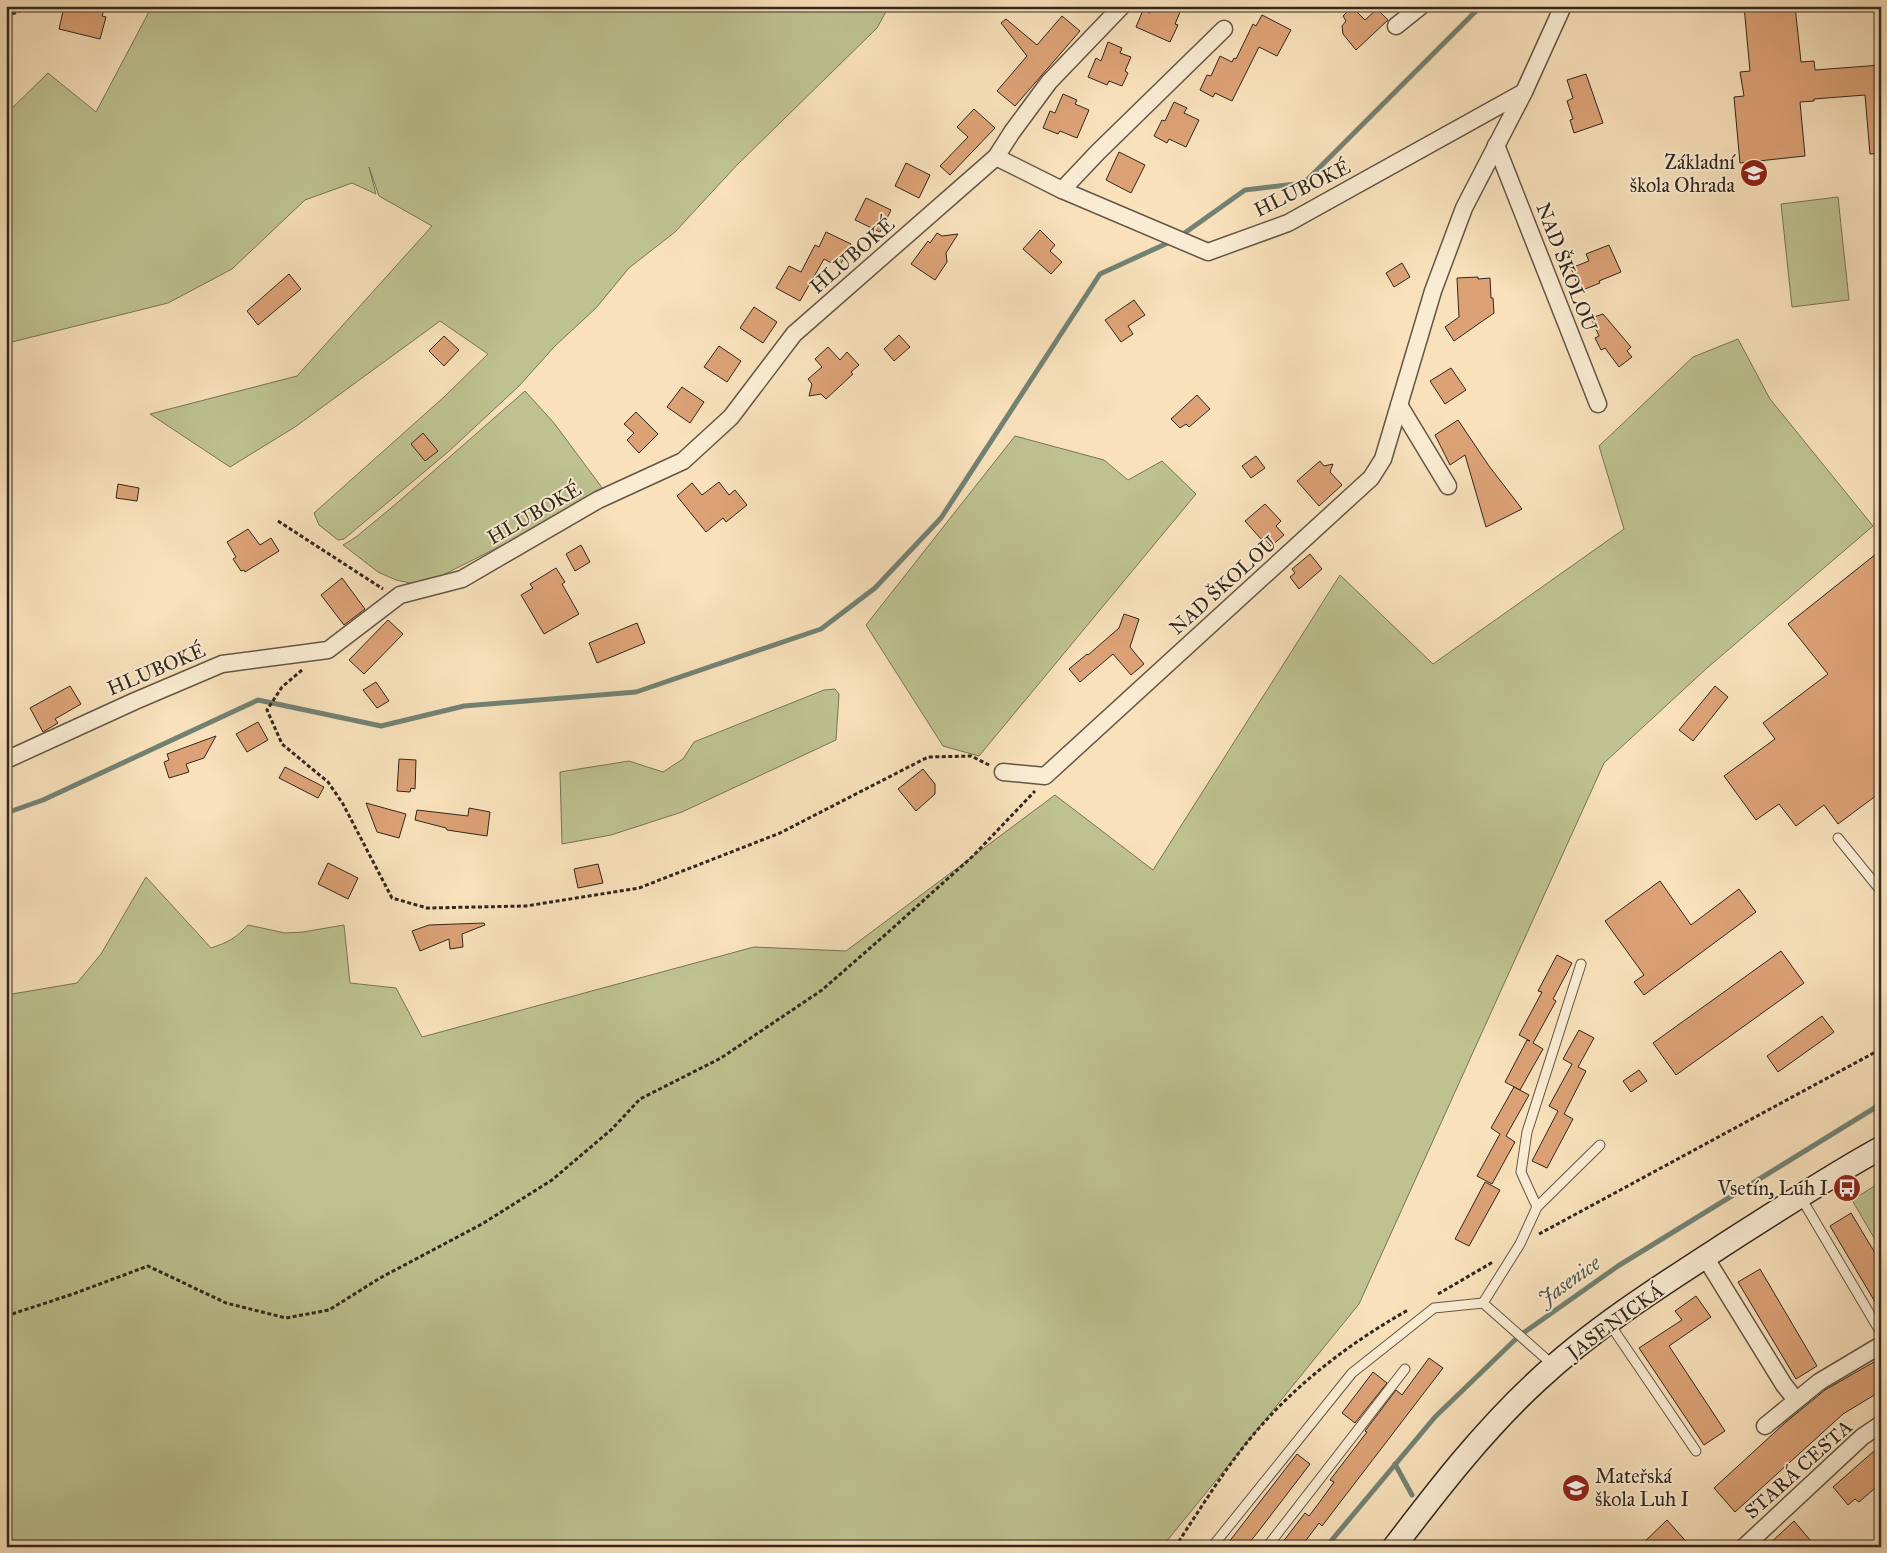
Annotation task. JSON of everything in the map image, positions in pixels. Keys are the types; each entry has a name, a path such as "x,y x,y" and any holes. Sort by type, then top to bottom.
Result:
{"street":[{"name":"HLUBOKÉ","path":"6,760 135,701 222,664 328,650 400,595 462,579 598,500 683,461 732,417 794,334 996,157 1049,82 1122,6"},
{"path":"1396,26 1421,6"},
{"name":"NAD ŠKOLOU","path":"1045,776 1371,478 1383,459 1433,291 1464,208 1524,92 1563,6"},
{"path":"1062,190 1098,152 1224,29"},
{"name":"HLUBOKÉ","path":"996,157 1062,190 1208,252 1288,223 1524,92"},
{"name":"NAD ŠKOLOU","path":"1496,145 1598,404"},
{"path":"1399,405 1448,486"},
{"path":"1003,772 1045,776"},
{"name":"JASENICKÁ","path":"1394,1547 1481,1437 1554,1365 1609,1323 1705,1257 1800,1196 1881,1148"},
{"path":"1705,1257 1784,1385 1796,1400"},
{"path":"1765,1426 1819,1382 1881,1345"},
{"name":"STARÁ CESTA","path":"1744,1547 1862,1437 1881,1424"}],"lane":[{"path":"1838,838 1881,891"},
{"path":"1537,1207 1521,1172 1528,1132 1581,964"},
{"path":"1483,1303 1520,1244 1537,1207 1600,1145"},
{"path":"1800,1196 1881,1333"},
{"path":"1212,1547 1352,1373 1434,1308 1483,1303 1554,1365"},
{"path":"1609,1323 1696,1451"},
{"path":"1267,1547 1405,1369"}],"path":[{"path":"6,16 34,6"},
{"path":"278,521 380,588 400,595"},
{"path":"278,692 267,710 282,744 328,782 343,804 392,898 427,908 526,906 639,888 780,834 928,757 971,756 1003,772"},
{"path":"6,1316 73,1294 148,1266 226,1303 286,1318 329,1310 380,1278 482,1224 552,1180 612,1129 640,1099 721,1058 822,990 973,856 1032,795 1045,776"}],"green space":[{"path":"152,6 889,6 877,28 737,165 675,232 629,268 596,308 555,346 519,386 448,452 344,539 338,540 319,525 314,513 444,397 488,354 440,321 295,427 230,467 150,414 297,376 432,226 379,196 369,167 376,194 352,183 305,200 232,269 168,303 12,342 6,338 6,114 48,73 96,112"},
{"path":"1838,197 1849,300 1792,307 1781,204"},
{"path":"1738,339 1770,399 1873,526 1707,668 1604,763 1359,1304 1162,1547 6,1547 6,995 77,983 101,954 146,877 211,948 231,940 248,925 285,933 344,925 350,983 396,988 422,1037 754,947 846,951 1055,795 1153,870 1340,575 1433,664 1624,529 1599,446 1693,357"},
{"path":"525,391 554,423 606,493 433,580 419,585 396,580 378,572 343,545 356,537 397,503"},
{"path":"1015,436 1104,460 1128,480 1162,461 1196,494 979,756 943,746 866,625"},
{"path":"835,689 839,694 836,740 682,812 611,835 562,844 560,772 629,761 663,772 683,759 694,742 824,690"},
{"path":"1881,1182 1881,1250 1852,1200"}],"building":[{"path":"85,6 105,6 102,16 106,17 100,39 59,29 64,7 84,12"},
{"path":"1153,6 1172,6 1181,10 1175,24 1178,25 1170,42 1136,27 1143,10 1150,13"},
{"path":"1744,6 1795,6 1801,62 1814,61 1815,70 1881,65 1881,153 1870,154 1865,95 1800,102 1805,156 1740,163 1734,97 1744,96 1740,72 1750,71"},
{"path":"1352,7 1365,20 1377,9 1388,20 1356,50 1343,34 1342,26 1346,21 1343,16"},
{"path":"1262,15 1291,30 1277,56 1259,47 1232,101 1215,93 1213,97 1200,90 1207,75 1211,76 1220,56 1232,62 1234,58 1236,59 1253,24 1256,26"},
{"path":"1062,16 1080,31 1015,106 997,91 1027,56 1001,23 1006,19 1037,45"},
{"path":"1108,42 1122,48 1120,53 1131,57 1125,71 1128,73 1122,86 1109,81 1107,85 1088,77 1096,58 1101,61"},
{"path":"1586,74 1603,123 1574,133 1570,120 1573,119 1567,101 1573,98 1567,80"},
{"path":"1063,94 1077,100 1075,104 1089,110 1077,138 1060,131 1058,134 1043,128 1050,111 1055,113"},
{"path":"1174,102 1187,108 1184,113 1199,120 1186,147 1169,139 1167,143 1154,136 1162,120 1165,121"},
{"path":"974,109 995,128 950,175 940,166 968,137 957,127"},
{"path":"1119,152 1145,165 1131,193 1106,180"},
{"path":"906,163 930,175 919,198 895,186"},
{"path":"866,198 891,210 880,232 855,220"},
{"path":"1040,230 1055,245 1050,251 1062,262 1051,274 1023,249"},
{"path":"826,232 851,244 839,267 824,259 800,301 776,288 789,266 801,272 815,245 819,247"},
{"path":"937,233 942,236 958,234 946,253 947,262 935,280 911,264 928,241 930,243"},
{"path":"1609,245 1621,272 1580,291 1571,268 1589,261 1586,254"},
{"path":"1402,263 1410,277 1394,287 1386,273"},
{"path":"289,274 301,289 258,325 247,311"},
{"path":"1478,277 1478,279 1490,278 1494,313 1454,341 1445,327 1459,317 1457,278"},
{"path":"1134,300 1145,315 1128,326 1133,334 1121,342 1105,320"},
{"path":"754,307 777,322 763,343 740,328"},
{"path":"1603,314 1631,347 1627,351 1632,357 1619,367 1605,348 1601,350 1595,338 1599,336 1591,318"},
{"path":"899,335 910,347 894,361 884,349"},
{"path":"444,336 459,350 444,366 429,351"},
{"path":"719,346 741,361 727,382 704,367"},
{"path":"828,347 840,360 847,352 859,365 851,372 853,374 826,399 821,394 809,396 812,384 808,379 822,367 815,359"},
{"path":"1451,368 1466,390 1445,404 1430,381"},
{"path":"682,387 704,402 690,423 667,407"},
{"path":"1197,395 1210,409 1189,427 1186,424 1180,428 1171,419"},
{"path":"636,412 658,434 639,453 627,440 634,433 624,424"},
{"path":"1458,420 1489,466 1522,509 1486,527 1465,455 1450,465 1435,435"},
{"path":"423,433 438,451 425,461 411,444"},
{"path":"1256,456 1265,468 1251,478 1242,466"},
{"path":"1320,461 1324,466 1333,464 1330,472 1342,485 1319,506 1297,481"},
{"path":"719,482 729,495 735,490 747,505 726,522 723,518 706,532 677,496 692,483 702,495"},
{"path":"118,484 139,488 137,501 116,498"},
{"path":"1265,504 1281,521 1276,526 1284,535 1271,546 1263,537 1261,539 1245,521"},
{"path":"248,529 260,545 271,538 279,551 245,572 244,570 241,571 233,559 236,557 227,542"},
{"path":"581,545 590,562 575,571 566,554"},
{"path":"1881,550 1881,792 1838,824 1824,805 1796,826 1779,804 1756,820 1724,776 1775,739 1763,723 1828,674 1788,624"},
{"path":"1310,554 1322,569 1299,589 1290,577 1295,573 1292,569"},
{"path":"556,568 565,582 562,584 579,614 544,634 521,595 533,588 530,584"},
{"path":"342,578 365,609 344,625 321,595"},
{"path":"1124,614 1139,619 1130,647 1144,664 1131,675 1113,654 1080,682 1069,669 1119,628"},
{"path":"388,620 403,634 364,674 349,660"},
{"path":"637,623 645,643 597,663 589,643"},
{"path":"376,682 389,701 377,708 363,690"},
{"path":"70,686 81,704 55,719 58,723 43,732 30,708"},
{"path":"1715,686 1728,697 1693,741 1679,730"},
{"path":"258,722 268,740 247,752 236,734"},
{"path":"216,736 204,758 186,764 189,772 169,778 164,762 169,760 167,754"},
{"path":"399,759 416,760 415,789 411,788 410,792 397,791"},
{"path":"285,767 324,787 318,798 279,778"},
{"path":"923,769 935,784 935,794 916,811 898,789"},
{"path":"366,803 406,814 399,838 377,832"},
{"path":"469,808 490,812 487,836 447,830 446,828 415,820 417,810 468,816"},
{"path":"328,863 358,878 348,899 318,884"},
{"path":"598,864 603,883 578,888 574,869"},
{"path":"1660,881 1691,925 1739,889 1756,912 1644,995 1634,982 1644,975 1605,921"},
{"path":"484,923 485,925 462,934 463,947 450,949 449,939 420,951 412,931 429,925"},
{"path":"1781,951 1804,983 1676,1075 1653,1043"},
{"path":"1557,955 1572,963 1553,999 1556,1001 1533,1043 1543,1049 1520,1090 1505,1082 1527,1040 1530,1041 1519,1035 1542,992 1538,991"},
{"path":"1822,1016 1834,1032 1778,1072 1767,1056"},
{"path":"1579,1030 1594,1038 1578,1067 1586,1071 1564,1114 1573,1119 1547,1168 1532,1161 1558,1111 1549,1106 1572,1064 1563,1059"},
{"path":"1639,1070 1647,1081 1631,1092 1623,1081"},
{"path":"1514,1087 1529,1095 1506,1136 1515,1142 1492,1184 1477,1176 1500,1134 1491,1128"},
{"path":"1485,1182 1500,1190 1469,1246 1455,1239"},
{"path":"1851,1213 1881,1263 1881,1312 1830,1226"},
{"path":"1760,1269 1817,1366 1796,1379 1738,1282"},
{"path":"1696,1296 1711,1317 1669,1346 1725,1431 1704,1445 1639,1348 1682,1320 1675,1311"},
{"path":"1429,1358 1443,1368 1322,1526 1319,1523 1301,1547 1279,1547 1305,1513 1309,1516 1319,1503 1334,1482 1330,1480 1396,1390 1402,1395"},
{"path":"1881,1358 1881,1391 1843,1414 1735,1512 1714,1488 1786,1422 1825,1390"},
{"path":"1373,1372 1387,1383 1355,1423 1342,1413"},
{"path":"1874,1451 1881,1459 1881,1483 1859,1502 1855,1499 1848,1505 1833,1487"},
{"path":"1297,1454 1310,1464 1261,1528 1246,1547 1225,1547"},
{"path":"1667,1520 1691,1547 1639,1547"},
{"path":"1794,1521 1810,1540 1803,1547 1766,1547"}],"waterway":[{"path":"1179,237 1245,190 1304,183 1481,6"},
{"path":"6,813 43,800 258,700 381,726 464,706 636,692 821,629 875,588 941,518 1100,274 1172,241"},
{"name":"Jasenice","path":"1326,1547 1435,1417 1519,1336 1618,1266 1881,1104"},
{"path":"1395,1464 1412,1495"}],"place":[{"name":"Základní škola Ohrada","path":"1754,173"},
{"name":"Vsetín, Luh I","path":"1847,1188"},
{"name":"Mateřská škola Luh I","path":"1576,1488"}]}
